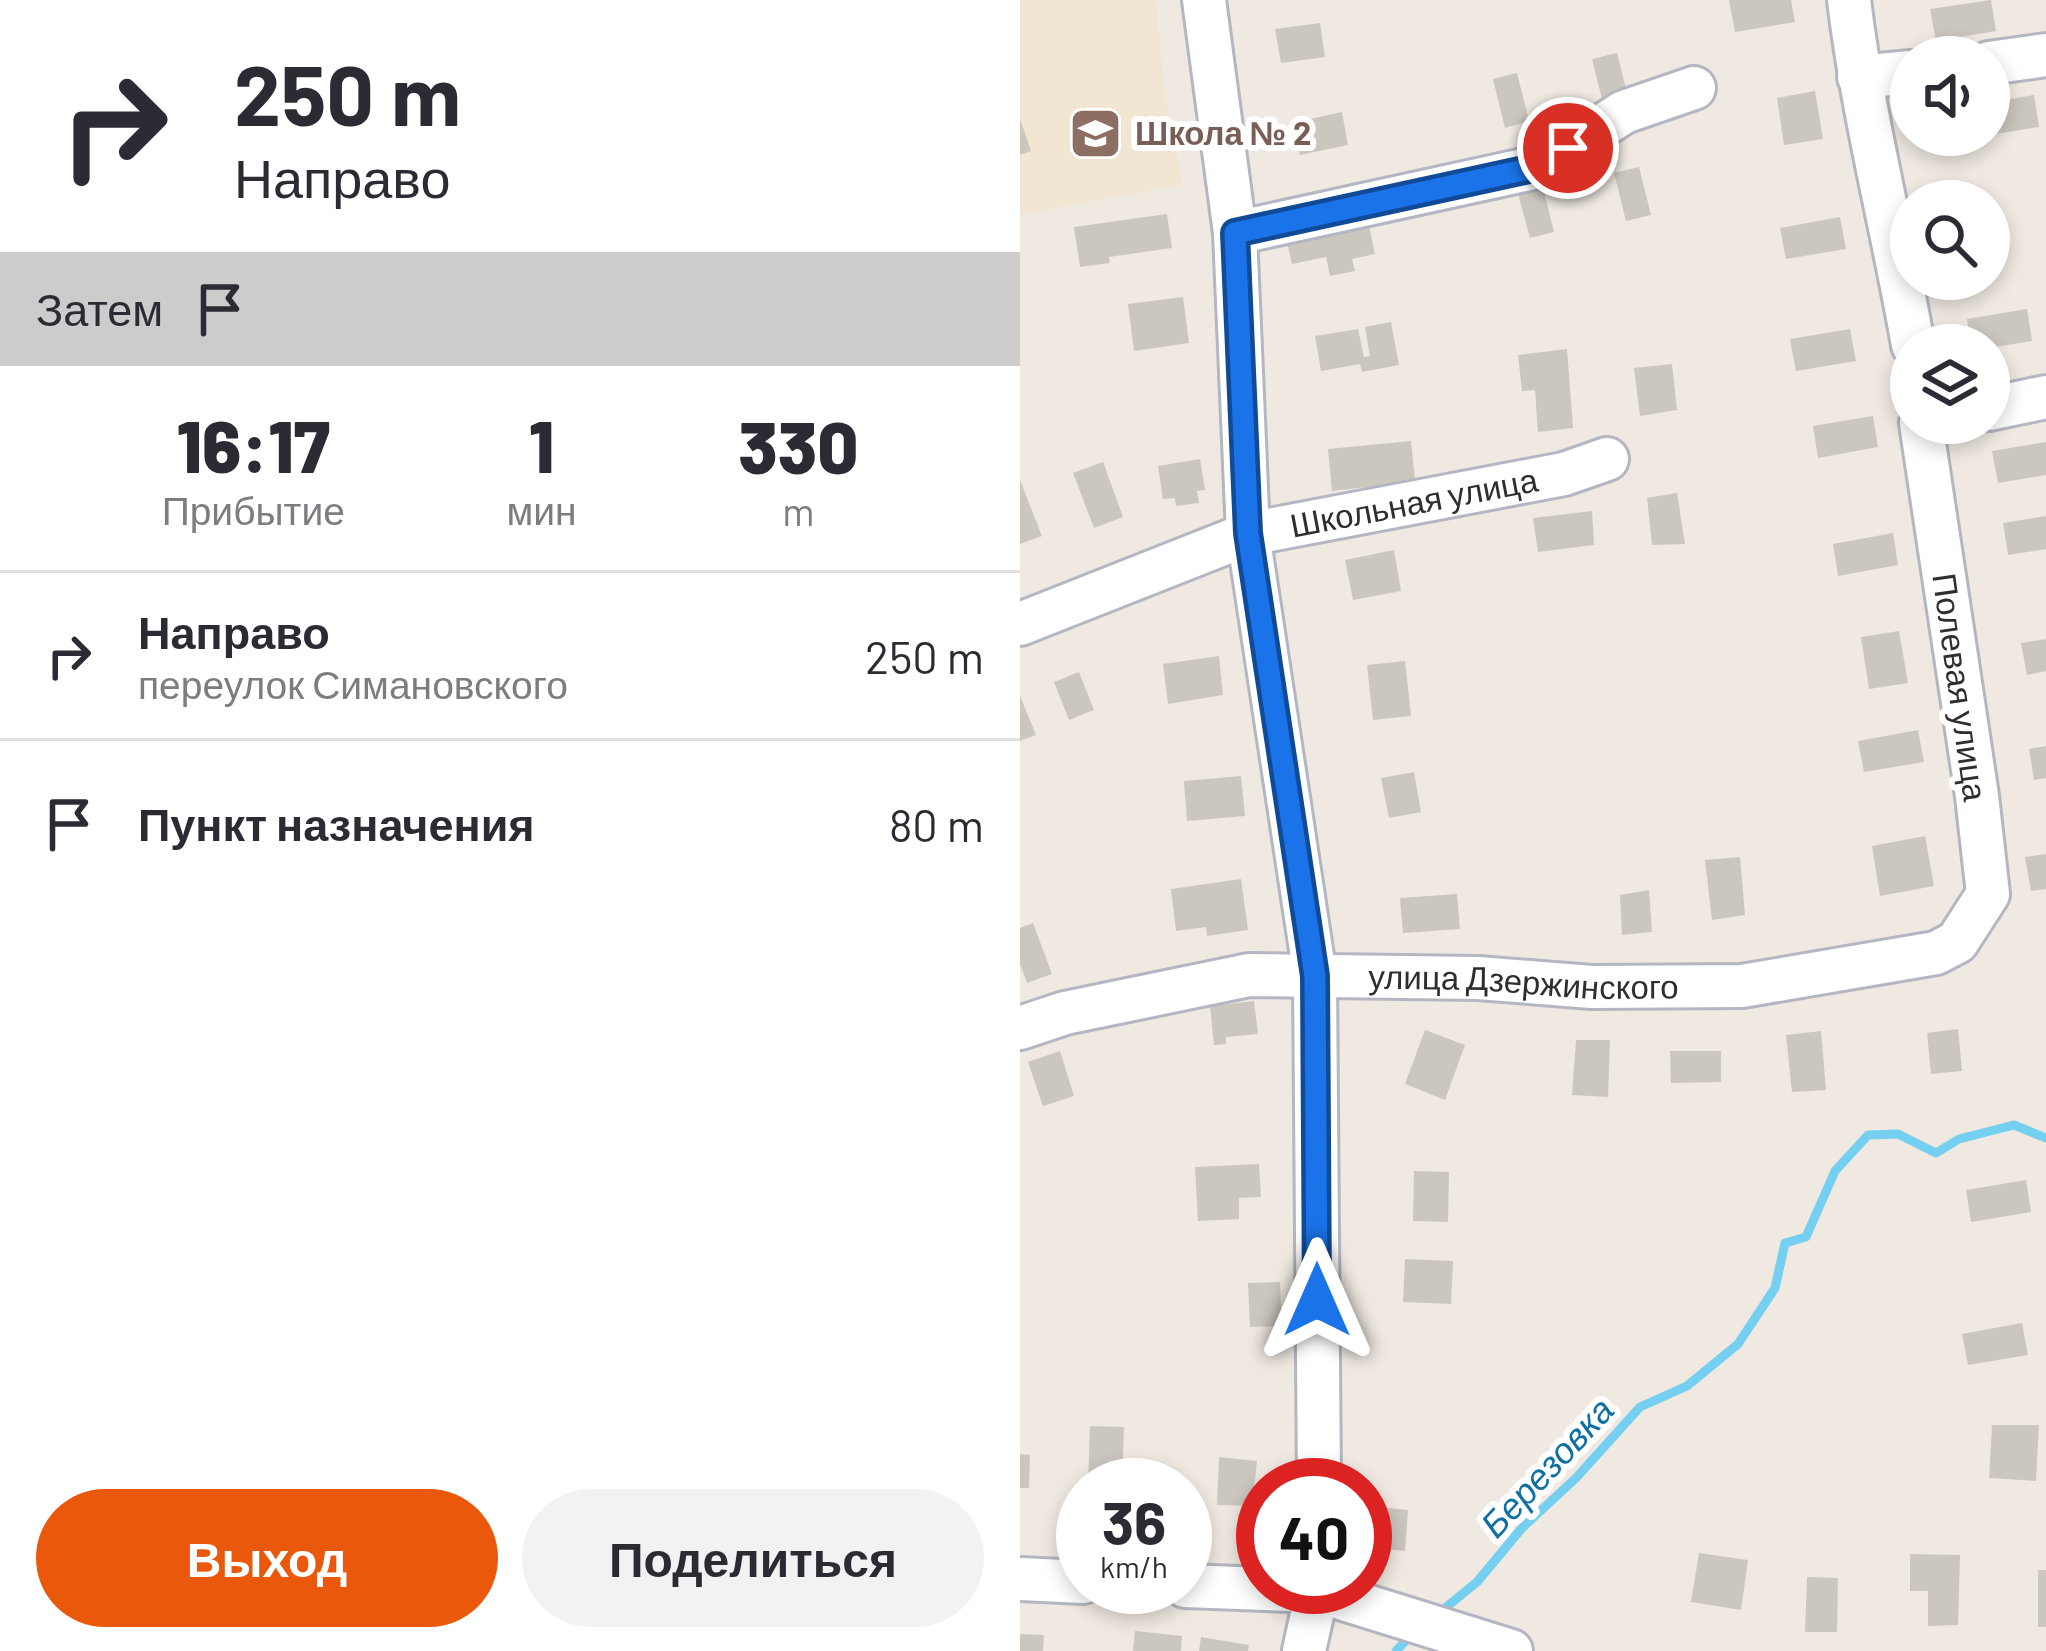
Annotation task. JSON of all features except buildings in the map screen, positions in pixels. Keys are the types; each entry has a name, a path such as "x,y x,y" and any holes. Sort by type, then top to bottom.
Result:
{"street":[{"path":"1204,0 1235,233 1248,533 1315,976 1319,1458"},
{"path":"1849,0 1858,77 1891,217 1909,324"},
{"path":"2010,61 2046,55"},
{"path":"1858,77 1890,74"},
{"path":"1235,233 1538,167 1624,112 1694,88"},
{"path":"2010,405 2046,397"},
{"name":"Полевая улица","path":"1925,444 1988,894 1957,942"},
{"name":"Школьная улица","path":"1020,624 1248,533 1564,474 1607,459"},
{"name":"улица Дзержинского","path":"1020,1028 1065,1013 1249,975 1478,978 1592,987 1742,986 1936,952 1957,942"},
{"path":"1020,1579 1056,1581"},
{"path":"1392,1612 1511,1651"},
{"path":"1304,1651 1312,1614"}],"shaded area":[{"name":"Школа № 2","path":"1020,0 1156,0 1163,81 1183,185 1020,214"}],"waterway":[{"name":"Березовка","path":"1439,1613 1477,1582 1522,1528 1576,1478 1640,1407 1687,1386 1738,1344 1775,1288 1785,1243 1806,1237 1835,1171 1868,1135 1898,1134 1936,1153 1959,1139 2014,1125 2046,1138"},
{"name":"Березовка","path":"1396,1651 1412,1634"}],"place":[{"name":"Школа № 2","path":"1096,133"}],"route":[{"path":"1317,1300 1315,976 1248,533 1235,233 1538,167 1568,148"}]}
